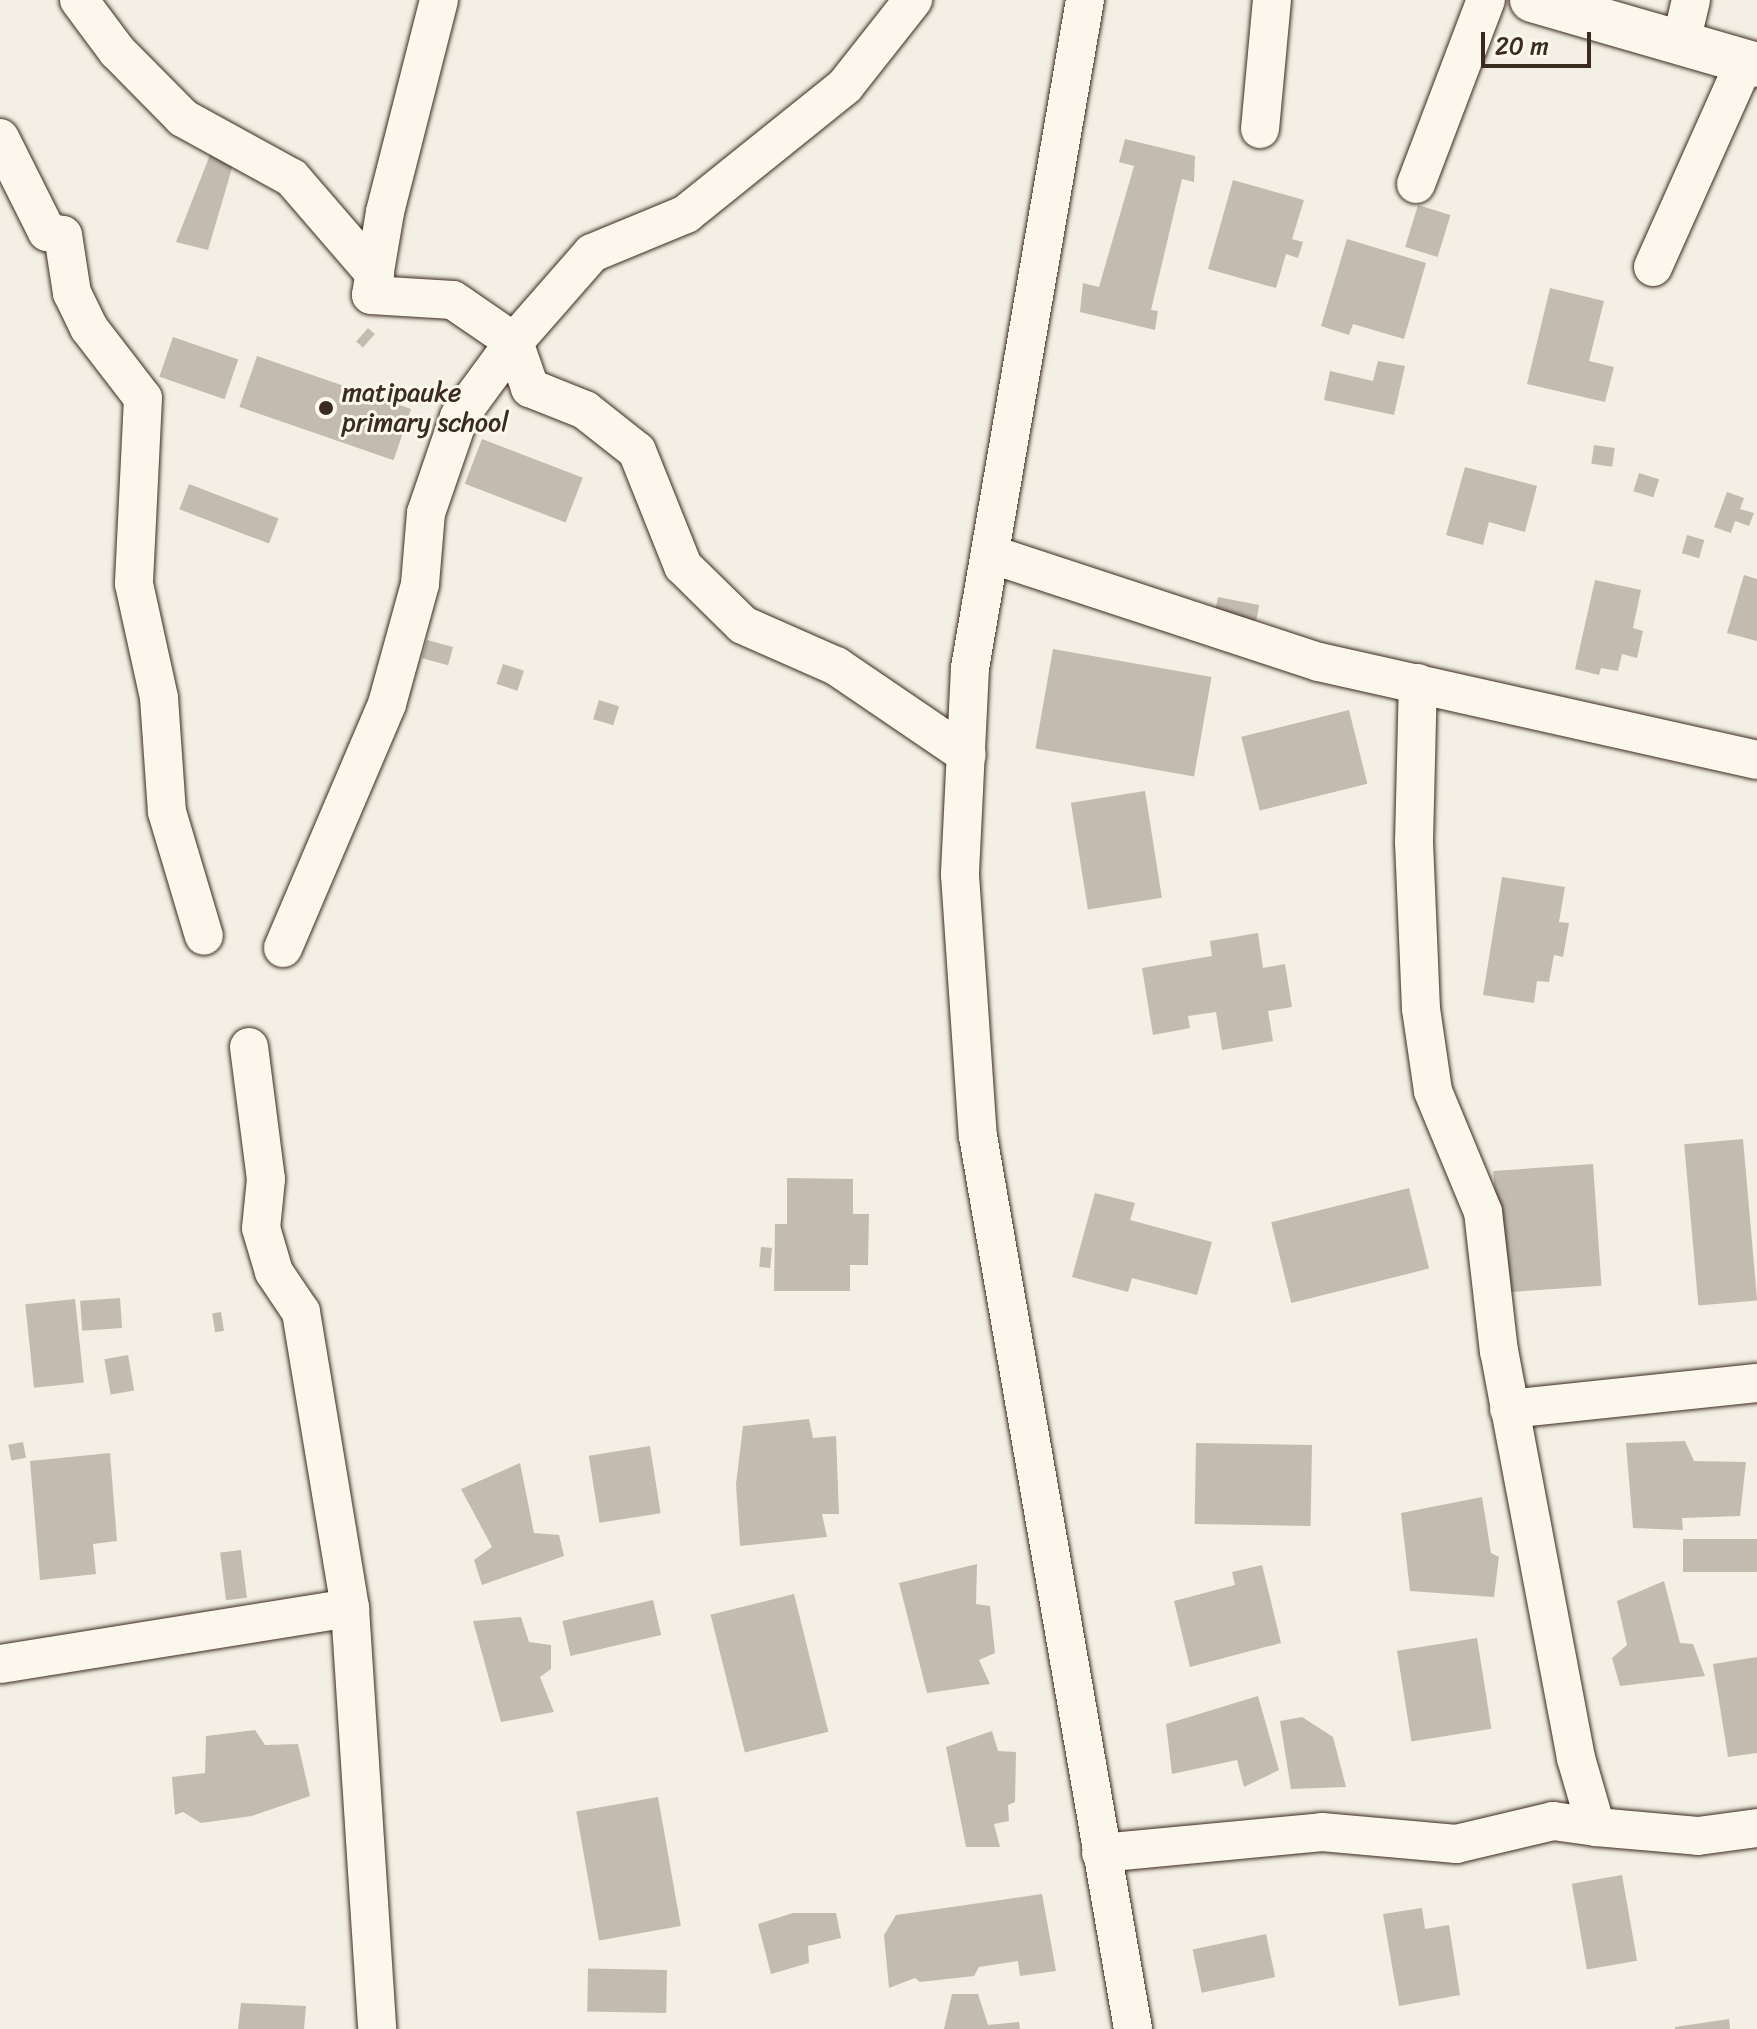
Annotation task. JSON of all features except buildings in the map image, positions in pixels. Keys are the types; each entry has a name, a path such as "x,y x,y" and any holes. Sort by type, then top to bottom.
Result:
{"street":[{"path":"79,0 117,51 183,118 292,178 375,274"},
{"path":"439,0 385,212 371,295 453,300 514,342 530,388 585,410 637,451 683,566 743,625 836,666 967,755"},
{"path":"283,948 387,704 420,584 426,513 459,417 514,342 592,253 686,214 845,86 913,0"},
{"path":"1085,0 970,668 960,875 978,1136 1133,2029"},
{"path":"1260,129 1272,0"},
{"path":"1416,184 1486,0"},
{"path":"1532,0 1751,63 1653,267"},
{"path":"1681,42 1691,0"},
{"path":"0,138 47,232 63,235 72,293 89,328 143,398 134,584 159,698 167,812 204,936"},
{"path":"990,554 1319,662 1757,760"},
{"path":"1418,683 1414,842 1421,1009 1433,1091 1483,1212 1509,1409 1576,1758 1596,1827"},
{"path":"249,1047 266,1179 261,1228 274,1272 301,1312 350,1608 377,2029"},
{"path":"1509,1409 1757,1383"},
{"path":"0,1664 350,1608"},
{"path":"1101,1853 1322,1832 1456,1844 1553,1821 1698,1836 1757,1828"}],"place":[{"name":"matipauke primary school","path":"326,408"}]}
